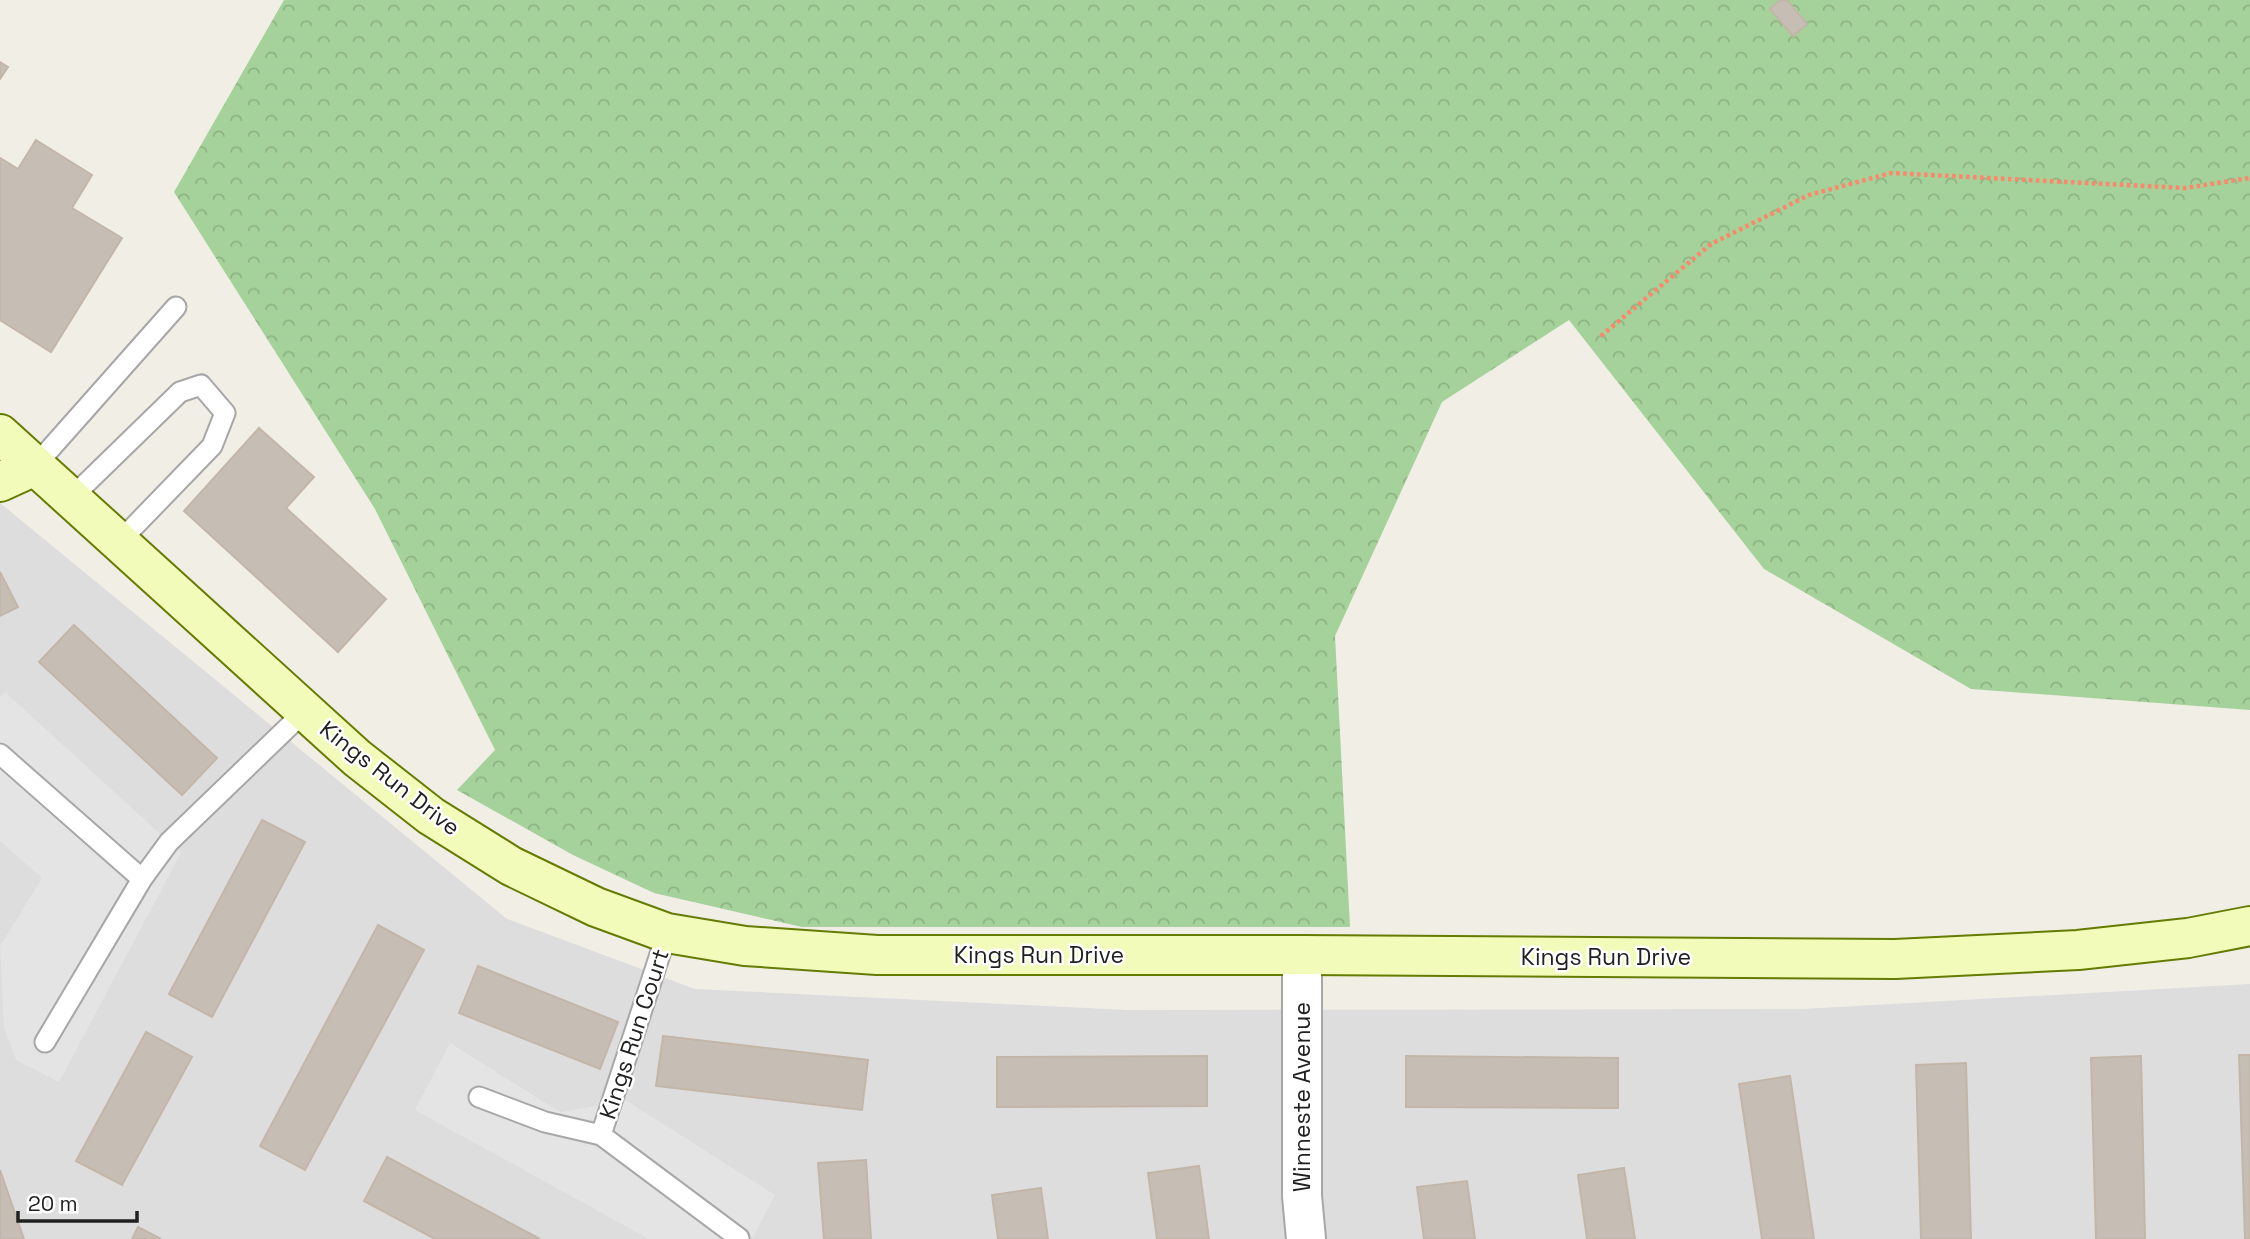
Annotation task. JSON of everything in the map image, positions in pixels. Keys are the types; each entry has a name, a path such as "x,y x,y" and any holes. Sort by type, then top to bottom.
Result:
{"street":[{"name":"Kings Run Drive","path":"0,434 357,758 432,816 500,859 596,907 667,933 745,946 877,955 1895,960 2078,950 2188,939 2250,926"},
{"path":"0,482 35,466"},
{"name":"Winneste Avenue","path":"1302,955 1302,1196 1306,1239"}],"lane":[{"path":"35,466 176,307"},
{"path":"71,498 180,392 201,385 225,413 212,446 120,541"},
{"path":"45,1042 142,879 169,842 305,710"},
{"path":"0,754 142,879"},
{"name":"Kings Run Court","path":"601,1135 667,933"},
{"path":"479,1097 545,1122 601,1135 739,1238"}],"path":[{"path":"1601,335 1711,244 1809,195 1891,173 2185,188 2250,178"}],"shaded area":[{"path":"0,503 507,919 695,989 1127,1010 1803,1009 2250,984 2250,1239 0,1239"},
{"path":"5,692 181,853 59,1082 16,1060 4,1027 0,946 42,878 0,841 0,697"},
{"path":"450,1043 560,1112 627,1101 775,1195 752,1239 649,1239 415,1110"}],"green space":[{"path":"284,0 2250,0 2250,710 1971,689 1764,569 1569,320 1442,402 1335,636 1350,927 802,927 654,893 573,855 457,790 495,750 375,509 174,192"}],"building":[{"path":"1780,0 1787,0 1807,24 1793,36 1770,9"},
{"path":"0,62 8,67 0,79"},
{"path":"36,140 92,175 72,208 122,238 51,352 0,320 0,158 18,169"},
{"path":"259,428 314,477 286,508 386,599 338,652 184,511"},
{"path":"0,572 18,607 0,616"},
{"path":"74,625 217,758 182,795 39,662"},
{"path":"262,820 305,842 212,1017 169,994"},
{"path":"378,925 424,950 305,1170 260,1146"},
{"path":"478,966 618,1022 600,1069 459,1013"},
{"path":"146,1032 192,1057 122,1185 76,1161"},
{"path":"663,1036 868,1060 862,1110 656,1086"},
{"path":"2239,1055 2250,1055 2250,1239 2245,1239"},
{"path":"1207,1056 1207,1106 997,1107 997,1057"},
{"path":"1406,1056 1618,1058 1618,1108 1406,1107"},
{"path":"2141,1056 2145,1239 2096,1239 2091,1058"},
{"path":"1966,1063 1971,1239 1921,1239 1916,1065"},
{"path":"1790,1076 1814,1239 1762,1239 1739,1084"},
{"path":"387,1157 540,1239 435,1239 364,1201"},
{"path":"866,1160 871,1239 824,1239 818,1163"},
{"path":"1199,1166 1209,1239 1157,1239 1148,1173"},
{"path":"1624,1168 1635,1239 1587,1239 1578,1175"},
{"path":"0,1170 24,1239 0,1239"},
{"path":"1467,1181 1475,1239 1424,1239 1417,1187"},
{"path":"1041,1188 1048,1239 998,1239 992,1195"},
{"path":"138,1227 161,1239 132,1239"}]}
